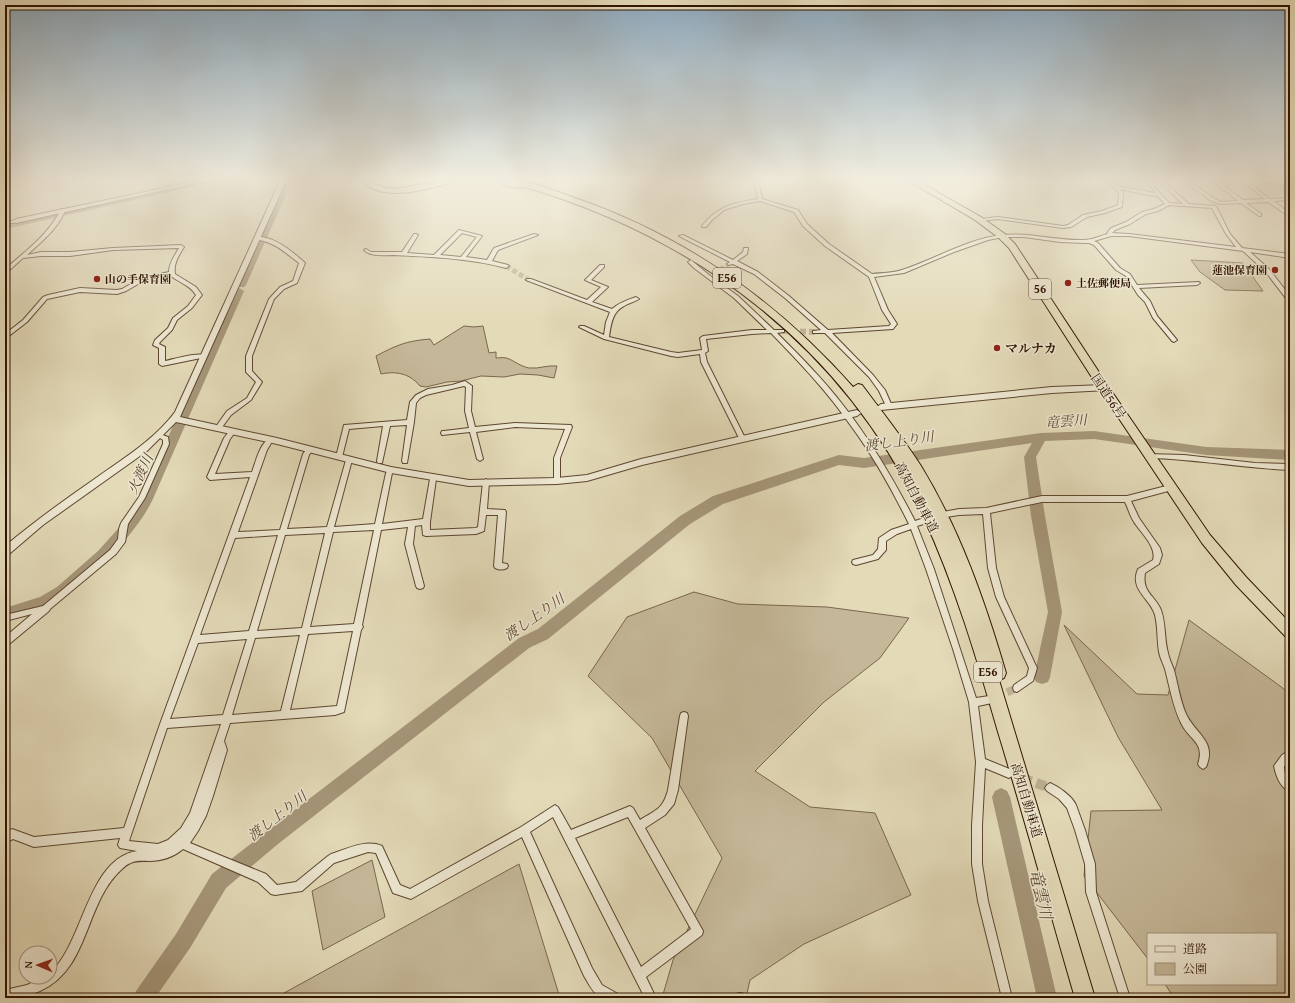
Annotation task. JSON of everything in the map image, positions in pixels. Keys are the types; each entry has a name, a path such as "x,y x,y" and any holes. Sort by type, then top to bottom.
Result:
{"highway":[{"name":"高知自動車道","path":"638,228 697,260 749,294 791,330 818,356 895,445"},
{"name":"高知自動車道","path":"649,228 716,265 756,292 798,327 826,354 862,394 911,472 955,572 977,634 1085,998"},
{"name":"国道56号","path":"991,228 1003,236 1012,246 1170,488 1216,551 1241,581 1290,632"}],"street":[{"path":"5,272 51,228"},
{"path":"5,552 40,522 144,449 179,420 179,414 262,228"},
{"path":"807,228 827,245 871,276 885,310 894,324 891,328 815,332"},
{"path":"1111,235 1109,233 1116,228"},
{"path":"1226,228 1228,234 1242,250 1267,270 1290,300"},
{"path":"436,256 461,231 480,236 463,258"},
{"path":"404,253 416,235"},
{"path":"489,262 496,249 536,235"},
{"path":"871,276 902,272 952,251 987,239 1003,236 1024,236 1075,242 1090,241 1111,235 1129,235 1290,256"},
{"path":"681,236 730,264 756,273 827,332 871,376 882,390 890,406"},
{"path":"218,428 228,413 249,398 259,382 249,372 249,356 272,298 282,288 295,282 302,263 266,238 257,238"},
{"path":"1090,241 1096,244 1118,269 1128,275 1140,294 1147,301 1155,317 1174,340"},
{"path":"21,257 41,254 70,254 113,249 181,246 182,247 171,267 171,274 174,278 185,282 199,294 195,302 174,319 170,329 157,342 156,345 162,347 162,364 204,356"},
{"path":"730,264 745,253 746,249"},
{"path":"366,250 370,253 404,253 463,258 506,266"},
{"path":"691,262 699,271 706,274 735,297 772,331 810,371 848,415 884,468 913,525 929,565 973,702 981,762 977,825 978,864 983,901 1007,998"},
{"path":"588,302 605,287 588,280 602,266"},
{"path":"706,274 713,272"},
{"path":"5,337 25,321 45,298 50,296 80,290 117,292 124,290 143,279 171,274"},
{"path":"529,280 612,311"},
{"path":"1136,287 1197,282"},
{"path":"606,338 612,311 621,304 636,299"},
{"path":"582,327 606,338 678,355 702,352"},
{"path":"742,438 704,362 702,352 705,351 703,338 782,331"},
{"path":"404,461 413,402 421,394 428,391 453,388 465,383 469,386 468,411 480,459"},
{"path":"881,407 1052,390 1104,388"},
{"path":"179,420 310,449 432,479 469,483 557,481 587,478 640,462 857,413"},
{"path":"338,457 346,427 411,422"},
{"path":"380,460 387,424"},
{"path":"444,433 515,425 569,427 557,458 557,481"},
{"path":"232,431 227,438 210,477 254,474"},
{"path":"5,642 46,610 113,552 142,498 166,444 166,439 160,436"},
{"path":"270,440 264,449 254,474 196,639 164,724 123,845 158,848 171,843 184,831 194,816 220,741 306,454 310,449"},
{"path":"1147,453 1265,467 1290,467"},
{"path":"285,714 330,529 350,460"},
{"path":"164,724 335,711 341,709 389,473 391,470"},
{"path":"432,479 426,522 426,533 476,531 481,529 486,482"},
{"path":"946,514 986,510 1042,499 1127,498 1170,488"},
{"path":"1127,498 1136,519 1156,548 1158,555 1156,562 1142,571 1139,581 1142,589 1156,607 1159,616 1163,651 1174,692 1185,722 1204,745 1207,755 1203,764"},
{"path":"986,510 992,568 1000,597 1033,668 1030,678 1018,688"},
{"path":"483,512 502,512 498,566 504,566"},
{"path":"856,562 875,557 882,550 882,540 894,532 924,521"},
{"path":"233,535 378,527 426,522"},
{"path":"412,524 409,544 420,586"},
{"path":"5,618 40,609 46,610"},
{"path":"196,639 358,627"},
{"path":"973,702 989,700"},
{"path":"638,826 662,812 669,804 673,790 684,716"},
{"path":"5,995 15,994 42,985 60,972 73,950 102,885 116,868 131,856 161,855 174,851 182,844 199,822 222,750 220,741"},
{"path":"1290,759 1285,758 1279,766 1281,776 1290,787"},
{"path":"981,762 1009,773"},
{"path":"1050,788 1062,796 1071,805 1080,830 1090,864 1091,892 1125,998"},
{"path":"182,844 262,878 275,890 298,887 331,859 368,847 379,849 398,889 411,894 524,830 555,810 651,998"},
{"path":"569,836 630,811 698,931 639,975"},
{"path":"524,830 588,972 598,989 614,998"},
{"path":"5,838 12,834 34,842 127,833"}],"green space":[{"path":"1191,260 1243,263 1263,291 1225,290 1200,272"},
{"path":"464,326 483,326 489,353 496,352 496,358 508,359 529,368 557,366 554,378 520,374 504,377 481,376 426,387 420,386 411,378 402,374 381,374 376,356 408,342 430,339 434,345"},
{"path":"694,592 738,604 827,607 909,618 880,658 824,702 755,771 810,807 875,813 911,895 804,944 750,980 746,998 662,998 673,960 722,858 652,738 588,676 627,617"},
{"path":"1189,620 1290,694 1290,998 1174,998 1166,985 1277,985 1277,933 1147,933 1147,958 1084,876 1091,811 1162,810 1118,737 1064,625 1137,694 1168,695"},
{"path":"372,860 385,917 323,950 312,891"},
{"path":"519,864 560,998 285,998 284,993"}],"waterway":[{"name":"火渡川","path":"241,285 267,228"},
{"name":"火渡川","path":"5,614 45,602 62,591 103,555 131,524 146,501 239,291"},
{"name":"竜雲川","path":"1041,437 1094,435 1206,451 1290,455"},
{"name":"渡し上り川","path":"143,998 183,941 219,881 272,838 524,643 543,634 685,520 718,500 839,460 864,463 1041,437"},
{"name":"竜雲川","path":"1041,437 1030,457 1038,516 1055,612 1042,677"},
{"name":"竜雲川","path":"1001,797 1047,998"}],"tunnel":[{"path":"713,273 728,265"},
{"path":"506,266 529,280"},
{"path":"782,331 815,332"},
{"path":"996,697 1017,688"},
{"path":"1022,778 1050,788"}],"place":[{"name":"蓮池保育園","path":"1275,270"},
{"name":"山の手保育園","path":"97,279"},
{"name":"土佐郵便局","path":"1068,283"},
{"name":"マルナカ","path":"997,348"}]}
